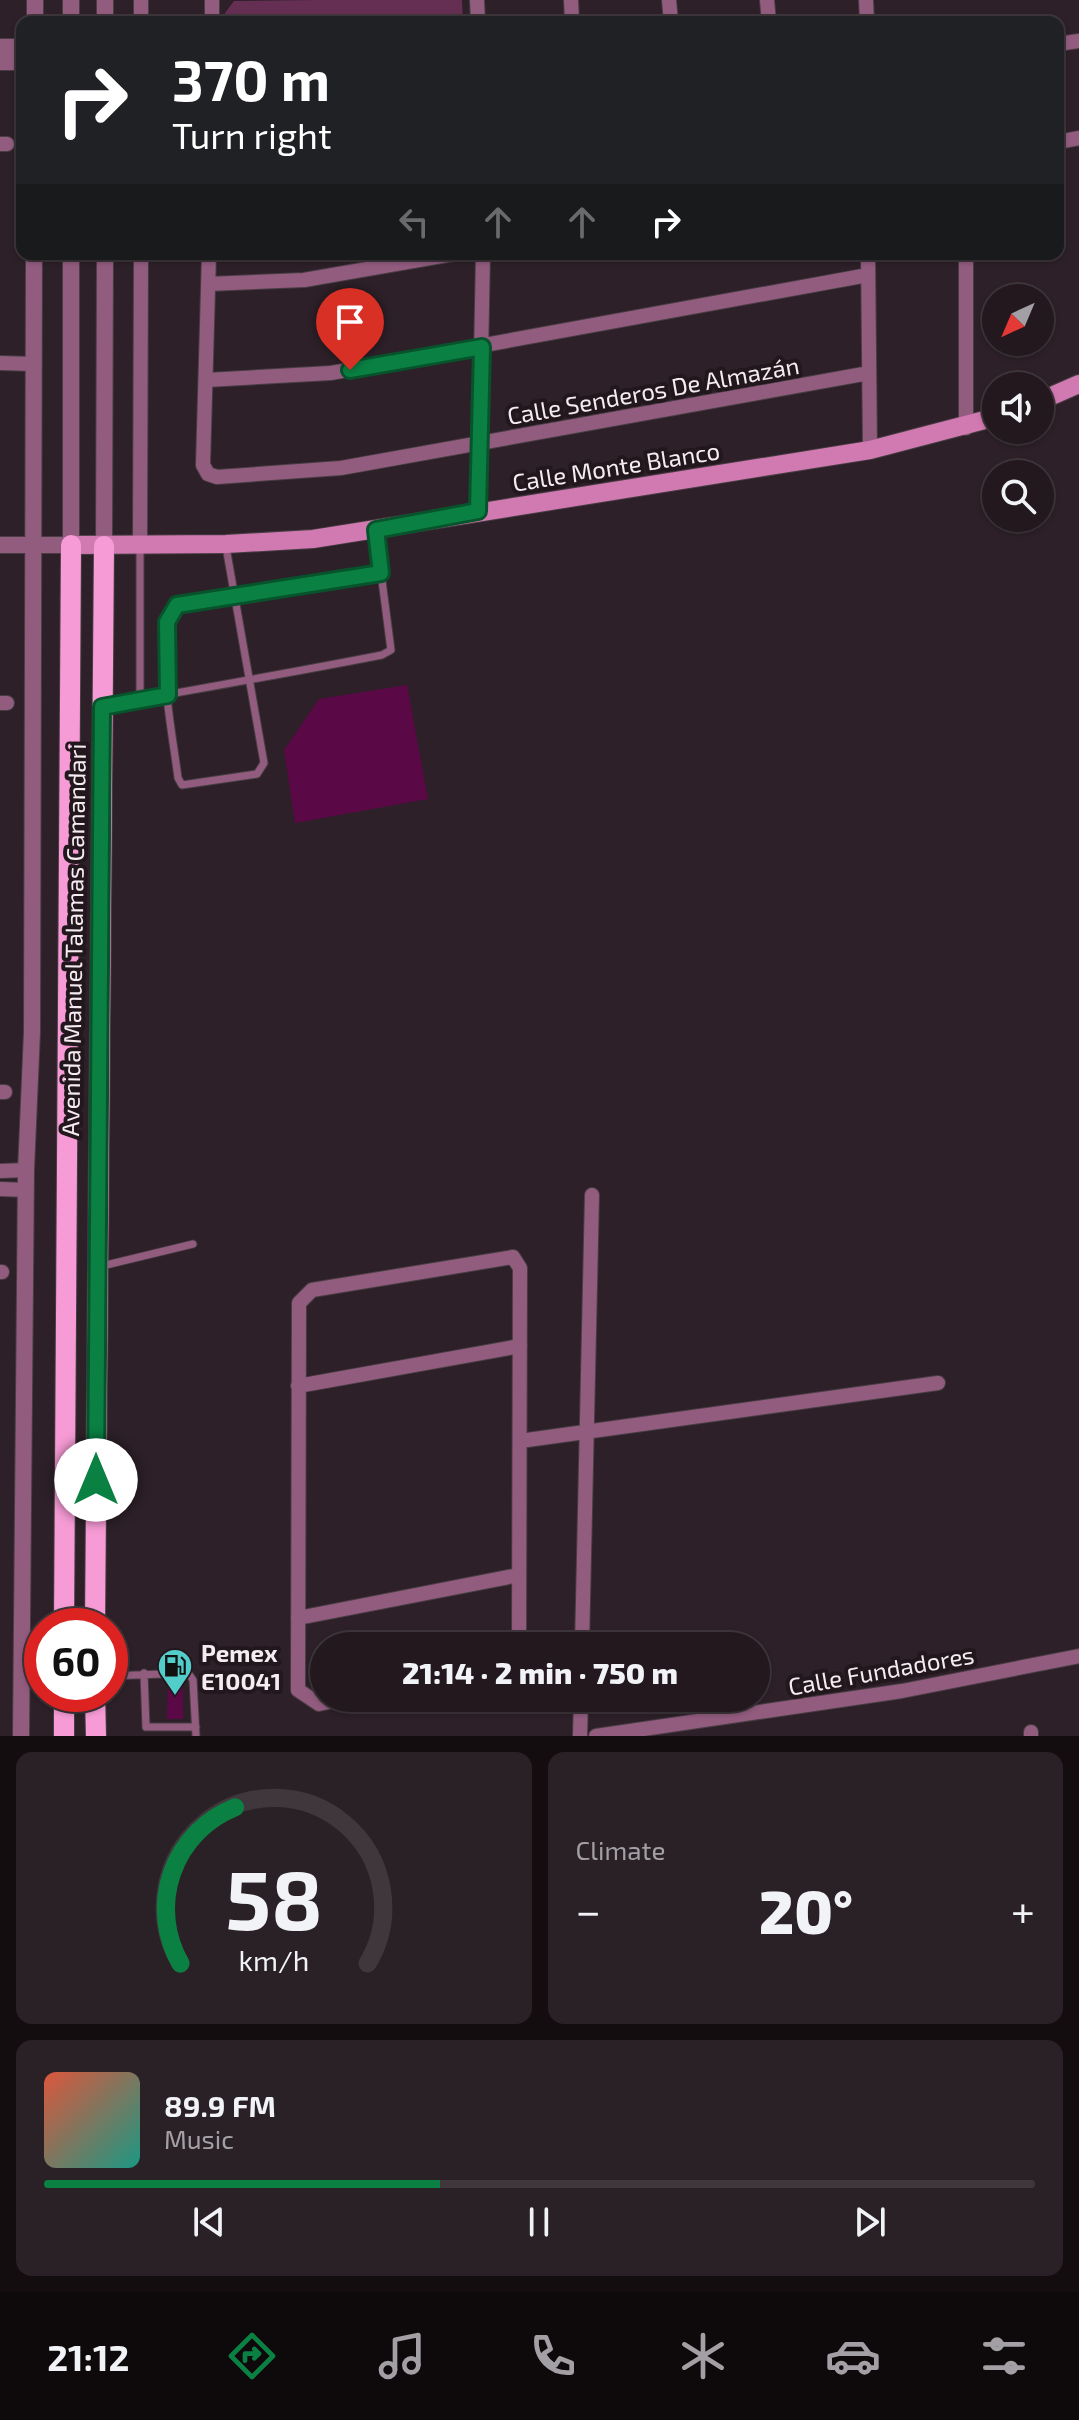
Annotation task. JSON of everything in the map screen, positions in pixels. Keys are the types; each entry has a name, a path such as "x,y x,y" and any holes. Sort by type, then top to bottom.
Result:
{"main road":[{"path":"1054,395 1079,384"},
{"name":"Calle Monte Blanco","path":"71,545 226,544 376,530 478,511 870,450 982,422"},
{"name":"Avenida Manuel Talamas Camandari","path":"64,1608 71,545"},
{"name":"Avenida Manuel Talamas Camandari","path":"95,1608 104,546"},
{"path":"64,1712 64,1736"},
{"path":"95,1712 96,1736"}],"street":[{"path":"21,1736 26,1170 32,1032 34,260"},
{"name":"Avenida Manuel Talamas Camandari","path":"71,260 71,545"},
{"name":"Avenida Manuel Talamas Camandari","path":"104,546 105,260"},
{"path":"140,545 141,260"},
{"path":"209,260 207,380 331,373 868,275"},
{"path":"208,284 304,280 419,260"},
{"path":"478,511 483,260"},
{"path":"868,260 870,450"},
{"path":"966,260 966,428"},
{"path":"0,363 34,364"},
{"name":"Calle Senderos De Almazán","path":"207,380 203,465 208,474 229,477 316,471 869,373"},
{"name":"Calle Monte Blanco","path":"0,545 71,545"},
{"path":"0,1171 26,1170"},
{"path":"0,1189 26,1190"},
{"path":"582,1632 592,1195"},
{"path":"310,1698 298,1690 298,1386 299,1303 312,1290 513,1257 520,1268 519,1632"},
{"path":"298,1386 520,1346"},
{"path":"520,1441 938,1383"},
{"path":"298,1618 519,1575"},
{"name":"Calle Fundadores","path":"596,1736 902,1691 1079,1656"},
{"path":"580,1736 581,1712"}],"lane":[{"path":"102,707 388,653 391,645 376,530"},
{"path":"226,544 235,595 263,768 257,774 187,787 179,782 168,695 167,622 173,610 185,603 235,595 381,573"},
{"path":"140,545 140,700"},
{"path":"96,1268 193,1244"},
{"path":"128,1674 183,1671 192,1676 196,1732 146,1727"},
{"path":"141,1736 146,1727 144,1673"}],"shaded area":[{"path":"462,0 463,16 225,16 234,1"}],"building":[{"path":"407,685 428,799 295,823 284,750 319,699"},
{"name":"Pemex E10041","path":"168,1680 183,1680 183,1719 167,1719"}],"place":[{"name":"Pemex E10041","path":"175,1697"}],"route":[{"path":"96,1480 102,707 168,695 167,622 177,605 381,573 376,530 478,511 482,347 350,370"}]}
